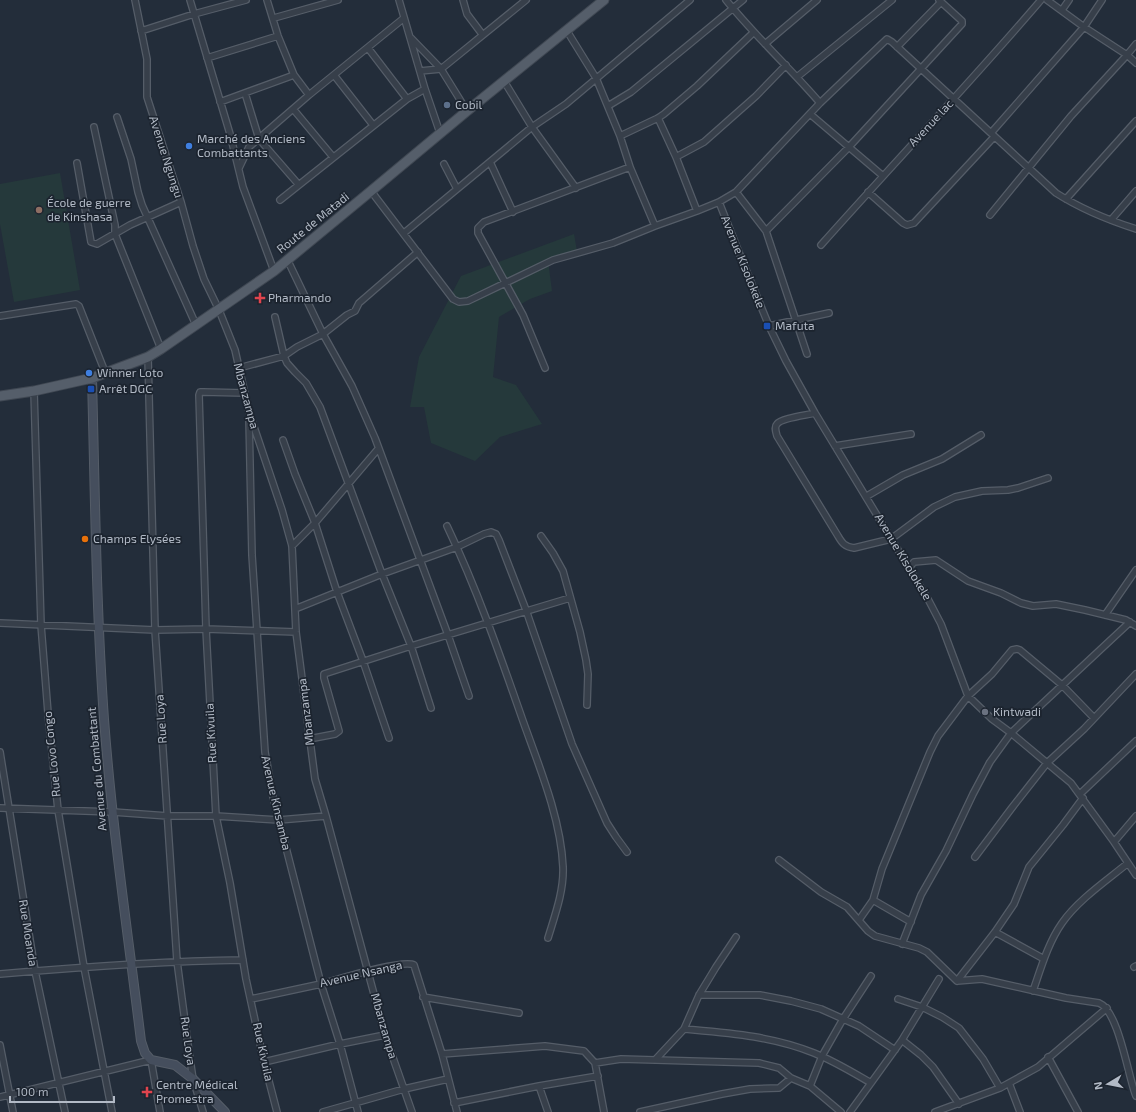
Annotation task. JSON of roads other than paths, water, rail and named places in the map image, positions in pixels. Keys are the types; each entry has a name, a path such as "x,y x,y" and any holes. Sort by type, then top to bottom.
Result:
{"main road":[{"name":"Route de Matadi","path":"0,396 34,391 92,378 148,357 162,349 274,271 287,258 604,0"}],"street":[{"name":"Avenue Ngungu","path":"135,0 148,59 147,97 204,279 219,310"},
{"path":"190,0 243,186 274,271"},
{"path":"141,31 194,14 246,0"},
{"path":"267,0 274,18 278,36 294,75 309,95"},
{"path":"274,18 338,0"},
{"path":"399,0 440,133"},
{"path":"463,0 468,14 482,34"},
{"path":"404,233 532,127 566,104 690,0"},
{"path":"726,0 820,103"},
{"path":"608,106 631,92 743,0"},
{"path":"765,44 817,0"},
{"path":"797,77 892,0"},
{"name":"Avenue lac","path":"821,245 995,54 1041,0"},
{"path":"1047,0 1084,27 1127,55 1136,63"},
{"path":"1062,10 1069,0"},
{"path":"868,192 903,223 911,225 914,223 993,135 1084,27 1102,0"},
{"path":"420,71 441,69 524,1"},
{"path":"766,231 849,147 963,23 940,1 897,47"},
{"path":"239,168 249,147 294,110 309,95 404,18"},
{"path":"567,30 596,78 620,136 630,167 656,226"},
{"path":"620,136 658,118 698,86 754,32"},
{"path":"207,58 278,36"},
{"path":"410,37 441,69 467,111"},
{"path":"371,191 452,299 459,302 468,301 553,260 613,243 719,202 736,192 820,103 885,40 889,40 1056,193 1110,220 1136,229"},
{"path":"990,215 1071,116 1136,44"},
{"path":"368,48 407,99"},
{"path":"676,157 704,142 756,96 786,65"},
{"path":"220,102 294,75"},
{"path":"334,75 373,125"},
{"path":"504,81 532,127 576,188"},
{"path":"280,200 373,125 407,99 425,88"},
{"path":"245,93 259,139 299,185"},
{"path":"294,110 333,157"},
{"path":"810,114 883,176"},
{"path":"117,117 131,159 138,192 196,325"},
{"path":"658,118 676,157 697,211"},
{"path":"1066,199 1136,121"},
{"path":"94,127 115,225 115,234 162,349"},
{"path":"490,162 513,212"},
{"path":"77,163 91,242 97,244 148,217 181,202"},
{"path":"444,164 457,189"},
{"path":"545,368 523,315 478,233 478,228 484,222 630,167"},
{"path":"1110,220 1136,191"},
{"path":"736,192 766,231 807,354"},
{"name":"Avenue Kisolokele","path":"719,202 769,326 786,361 815,413 929,601 941,624 968,696 992,719 1071,783 1136,875"},
{"path":"239,368 284,356 297,347 323,334 347,315 355,311 360,304 418,252"},
{"path":"287,258 323,334 352,386 378,449 448,635 469,696"},
{"path":"0,316 76,304 79,306 105,372"},
{"name":"Mbanzampa","path":"219,310 235,350 249,412 282,510 292,546 296,632 315,779 369,971 385,1035 412,1112"},
{"path":"769,326 829,313"},
{"path":"274,317 287,363 306,382 320,407 348,485 411,646 431,708"},
{"name":"Rue Loya","path":"148,357 155,630 177,961 189,1052 194,1079 203,1112"},
{"name":"Avenue du Combattant","path":"92,378 99,626 104,719 113,812 141,1041 145,1053 151,1060"},
{"name":"Rue Lovo Congo","path":"34,391 41,625 58,810 84,967 112,1112"},
{"name":"Rue Kivuila","path":"245,394 200,392 199,395 206,629 216,816 251,999 264,1062 277,1112"},
{"name":"Avenue Kinsamba","path":"249,412 252,555 265,752 273,797 320,984 340,1044 358,1112"},
{"path":"815,413 782,420 777,424 775,430 777,436 842,543 848,547 854,548 891,539 934,507 955,497 982,491 1018,488 1048,478"},
{"path":"835,446 911,434"},
{"path":"866,496 903,475 942,459 980,435"},
{"path":"284,440 295,474 315,523 337,592 363,661 389,738"},
{"path":"292,546 315,523 378,449"},
{"path":"447,526 457,547 487,623 540,770 551,805 561,846 563,868 562,889 548,938"},
{"path":"295,610 382,574 457,547 484,534 491,532 496,534 500,540 526,610 572,744 607,823 627,852"},
{"path":"540,536 553,553 563,571 586,660 588,674 587,704"},
{"path":"909,568 914,562 936,560 968,581 1001,593 1020,603 1033,606 1056,604 1105,615 1130,622 1136,626"},
{"path":"1105,615 1136,570"},
{"path":"309,739 335,734 339,731 324,674 526,610 570,598"},
{"path":"902,944 921,895 946,851 981,777 990,762 1011,733 1130,622"},
{"path":"0,623 99,626 155,630 206,629 296,632"},
{"path":"858,920 873,900 882,869 938,736 968,696 992,674 1004,658 1015,649 1020,650 1062,686 1094,718"},
{"path":"976,857 1011,809 1048,763 1136,674"},
{"path":"957,981 995,932 1014,904 1029,867 1063,825 1081,796 1136,741"},
{"name":"Rue Moanda","path":"0,752 34,971 65,1112"},
{"path":"0,808 113,812 168,816 216,816 279,820 326,816"},
{"path":"1114,842 1136,816"},
{"path":"779,860 821,892 847,907 868,931 875,936 919,948 927,952 957,981 982,979 1104,1005 1114,1023 1126,1058 1136,1096"},
{"path":"1033,990 1044,959 1056,932 1068,916 1091,893 1128,862"},
{"path":"873,900 911,922"},
{"path":"995,932 1044,959"},
{"path":"656,1059 684,1029 699,995 716,966 736,937"},
{"path":"0,974 177,961 243,960"},
{"name":"Avenue Nsanga","path":"251,999 320,984 369,971 411,964 415,967 442,1054 457,1112"},
{"path":"810,1086 822,1056 843,1019 871,976"},
{"path":"850,1112 902,1040 939,979"},
{"path":"699,995 760,995 821,1009 859,1026 895,1050"},
{"path":"423,996 519,1013"},
{"path":"898,999 922,1007 959,1028 983,1059 1000,1088"},
{"path":"935,1112 1000,1088 1038,1067 1107,1008"},
{"path":"684,1029 750,1035 772,1040 822,1056 871,1083"},
{"path":"264,1062 385,1035"},
{"path":"902,1040 921,1054 933,1067 959,1104"},
{"path":"0,1045 13,1112"},
{"path":"442,1054 545,1046 584,1051 595,1063 604,1112"},
{"path":"1048,1057 1078,1112"},
{"path":"595,1063 621,1059 759,1063 779,1068 791,1078 810,1086 841,1112"},
{"path":"151,1060 160,1112"},
{"path":"0,1096 151,1060 175,1065 194,1079 225,1112"},
{"path":"454,1103 598,1076"},
{"path":"640,1112 750,1089 779,1088 786,1084 791,1078"},
{"path":"324,1112 404,1089 448,1079"},
{"path":"1009,1083 1020,1112"},
{"path":"539,1086 548,1112"},
{"path":"949,1107 953,1112"}],"place":[{"name":"Cobil","path":"447,105"},
{"name":"Marché des Anciens Combattants","path":"189,146"},
{"name":"École de guerre de Kinshasa","path":"39,210"},
{"name":"Pharmando","path":"260,298"},
{"name":"Mafuta","path":"767,326"},
{"name":"Winner Loto","path":"89,373"},
{"name":"Arrêt DGC","path":"91,389"},
{"name":"Champs Elysées","path":"85,539"},
{"name":"Kintwadi","path":"985,712"},
{"name":"Centre Médical Promestra","path":"147,1092"}]}
